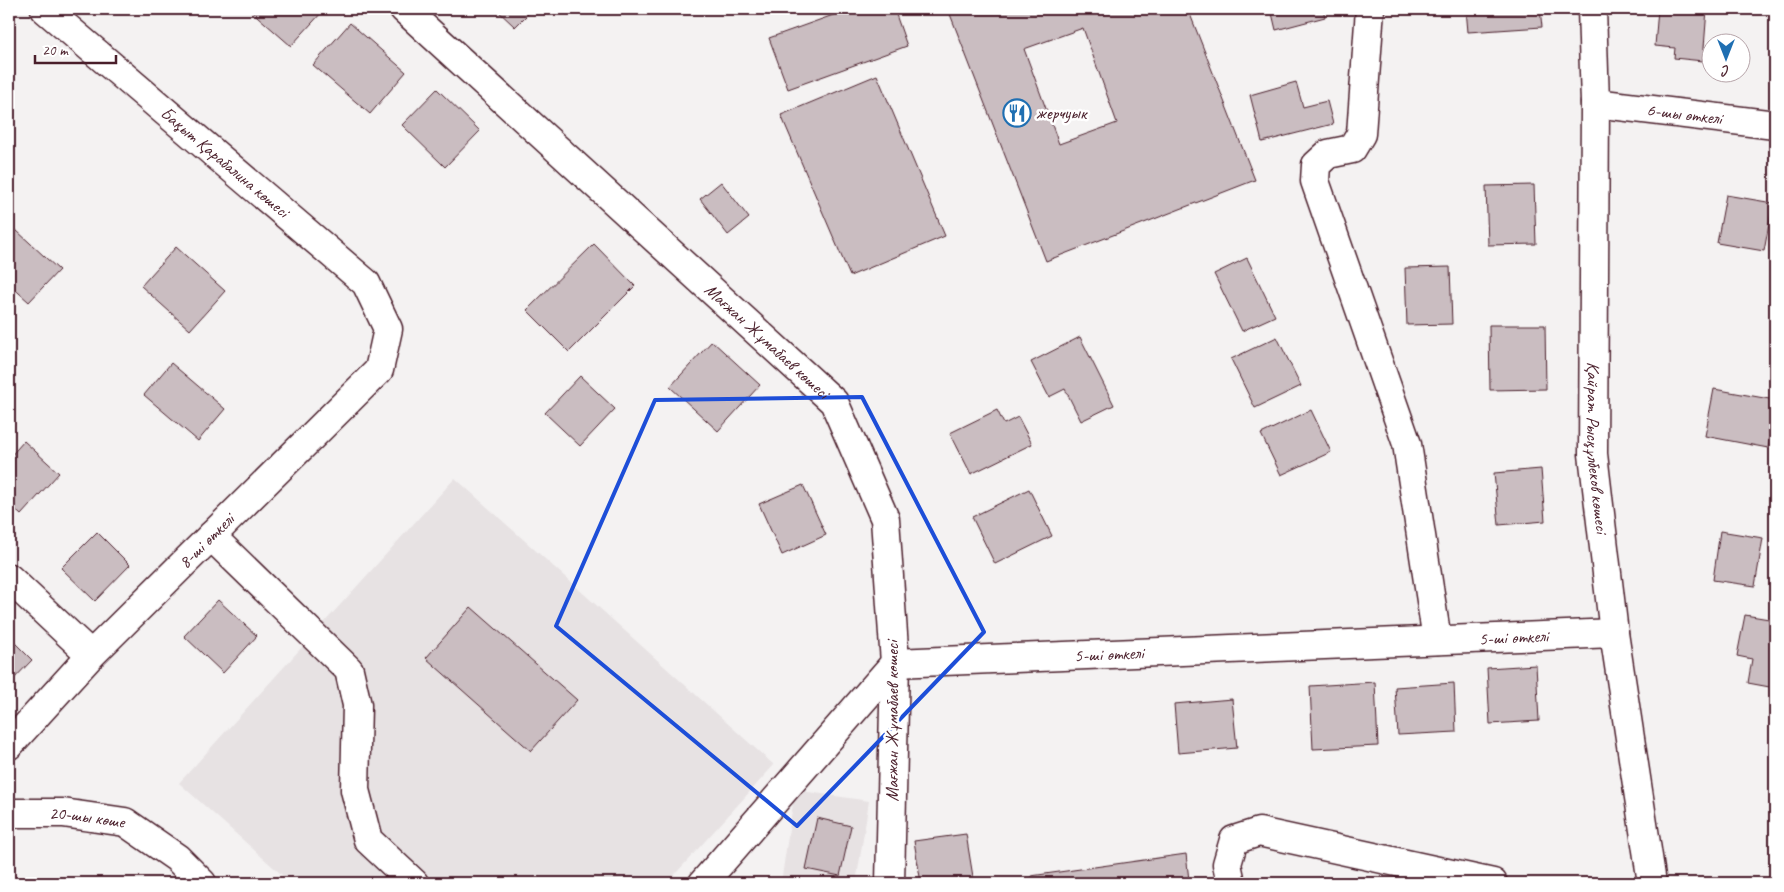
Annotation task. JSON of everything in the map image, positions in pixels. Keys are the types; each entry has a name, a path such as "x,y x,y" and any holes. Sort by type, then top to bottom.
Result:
{"street":[{"name":"Бақыт Қарабалина көшесі","path":"45,9 366,283 388,329"},
{"name":"Мағжан Жұмабаев көшесі","path":"404,9 834,402 885,519 895,663 890,883"},
{"path":"1370,9 1361,134 1352,148 1328,154 1316,165 1315,181 1407,444 1437,640"},
{"name":"Қайрат Рысқұлбеков көшесі","path":"1592,9 1594,103 1593,454 1614,633 1652,883"},
{"name":"6-шы өткелі","path":"1594,103 1775,125"},
{"name":"8-ші өткелі","path":"9,746 91,655 378,370 388,329"},
{"path":"211,536 349,670 357,705 355,790 368,840 414,883"},
{"path":"9,578 91,655"},
{"name":"5-ші өткелі","path":"895,663 1614,633"},
{"path":"702,883 895,663"},
{"name":"20-шы көше","path":"9,813 63,813 125,822 176,858 202,883"},
{"path":"1231,883 1228,864 1234,840 1259,832 1493,883"}],"highlighted area":[{"path":"862,397 984,632 797,826 556,626 655,400"}],"shaded area":[{"path":"455,478 774,765 667,883 291,883 179,783"},
{"path":"795,790 869,801 856,883 781,883"}],"building":[{"path":"249,9 321,9 323,11 291,46"},
{"path":"496,9 533,9 515,27"},
{"path":"850,9 894,9 907,46 788,89 769,38"},
{"path":"948,9 1188,9 1255,180 1046,261","holes":["1083,28 1117,123 1059,144 1024,49"]},
{"path":"1271,9 1323,9 1325,17 1276,30"},
{"path":"1466,9 1540,9 1542,27 1468,32"},
{"path":"1658,9 1707,9 1705,32 1702,32 1702,61 1674,58 1675,48 1655,46"},
{"path":"350,23 406,72 370,114 313,65"},
{"path":"877,75 945,236 850,276 781,115"},
{"path":"1296,82 1303,107 1327,101 1333,124 1262,142 1250,95"},
{"path":"437,89 480,131 445,167 402,125"},
{"path":"721,182 749,218 728,235 700,199"},
{"path":"1534,185 1536,244 1488,245 1486,186"},
{"path":"1726,195 1773,203 1764,251 1717,243"},
{"path":"16,230 59,270 29,302 9,284 9,239"},
{"path":"594,244 635,286 569,352 527,310"},
{"path":"176,247 225,291 190,330 141,286"},
{"path":"1247,258 1275,316 1242,331 1214,274"},
{"path":"1450,267 1452,324 1407,325 1405,268"},
{"path":"1489,325 1545,325 1546,389 1490,390"},
{"path":"1080,337 1114,405 1081,421 1065,389 1049,397 1031,362"},
{"path":"1277,337 1301,386 1255,408 1231,359"},
{"path":"712,341 760,385 718,431 670,387"},
{"path":"171,363 225,409 198,441 144,395"},
{"path":"580,376 615,409 580,446 545,413"},
{"path":"1714,389 1775,400 1768,448 1705,436"},
{"path":"997,410 1004,424 1018,417 1032,444 971,474 950,433"},
{"path":"1311,410 1331,452 1281,475 1261,434"},
{"path":"24,441 59,473 21,515 9,504 9,458"},
{"path":"1541,469 1545,521 1499,525 1494,473"},
{"path":"803,485 826,535 782,555 759,504"},
{"path":"1029,489 1052,536 995,564 972,517"},
{"path":"1720,531 1763,538 1755,586 1713,580"},
{"path":"97,532 130,565 95,601 61,568"},
{"path":"218,600 257,636 223,673 184,636"},
{"path":"471,607 577,700 531,751 426,658"},
{"path":"1745,615 1775,620 1775,688 1748,683 1752,659 1737,656"},
{"path":"9,637 32,660 9,684"},
{"path":"1536,665 1539,721 1490,724 1487,668"},
{"path":"1375,682 1378,746 1313,749 1310,686"},
{"path":"1454,683 1456,732 1398,735 1395,687"},
{"path":"1232,699 1237,748 1178,753 1174,704"},
{"path":"817,818 851,826 840,876 806,869"},
{"path":"966,834 974,883 921,883 914,841"},
{"path":"1186,854 1189,880 1165,883 1032,883 1031,876"}],"place":[{"name":"жерчуык","path":"1017,113"}]}
